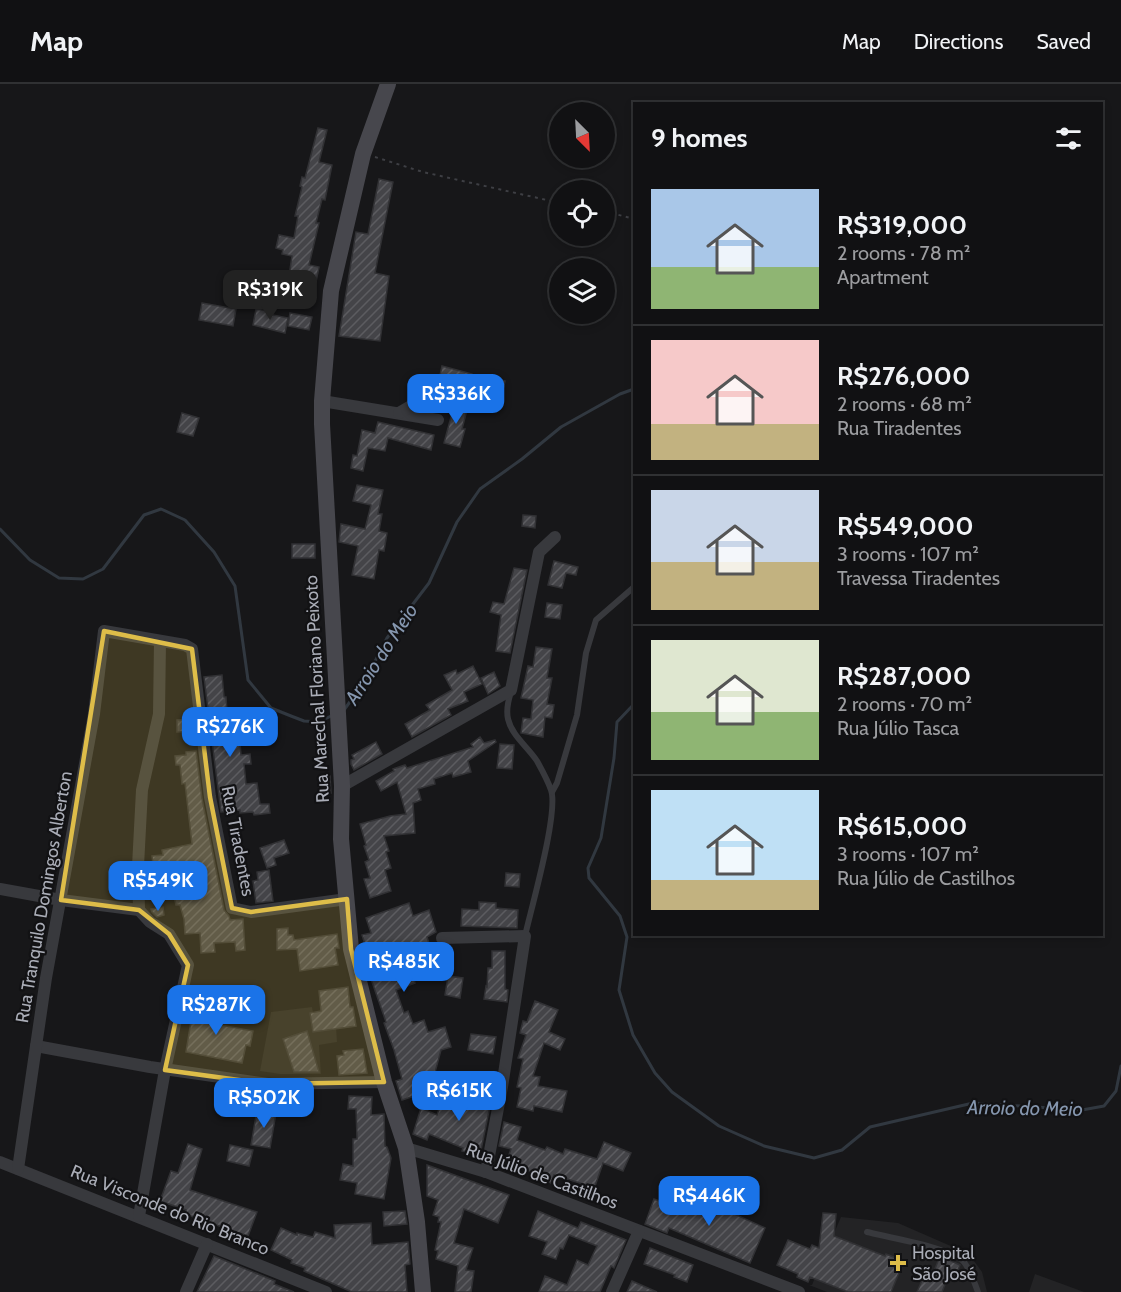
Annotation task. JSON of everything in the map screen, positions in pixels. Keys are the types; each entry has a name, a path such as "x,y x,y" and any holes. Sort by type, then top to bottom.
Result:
{"main road":[{"name":"Rua Marechal Floriano Peixoto","path":"388,84 363,154 332,291 322,424 342,786 341,839 351,949 384,1082 406,1148 417,1222 423,1292"}],"street":[{"path":"399,413 442,388"},
{"path":"322,400 438,420"},
{"path":"342,786 511,690 539,552 555,537"},
{"name":"Rua Tiradentes","path":"104,631 185,645 192,649 210,797 232,908 251,912 347,899"},
{"name":"Rua Tranquilo Domingos Alberton","path":"18,1169 46,978 94,714 104,631"},
{"path":"140,1216 165,1070 188,965 169,934 150,922 139,909 138,866 142,789 159,714 160,641"},
{"path":"0,889 62,900 139,909"},
{"path":"442,938 525,936 502,1087 486,1172"},
{"path":"36,1046 165,1070 268,1084 384,1082"},
{"name":"Rua Júlio de Castilhos","path":"406,1148 486,1172 797,1292"},
{"name":"Rua Visconde do Rio Branco","path":"0,1162 326,1292"},
{"path":"612,1292 639,1231"},
{"path":"186,1292 207,1244"}],"lane":[{"path":"552,792 557,783 577,715 586,652 596,620 633,588"},
{"path":"511,690 507,703 508,720 516,735 537,760 552,792 552,810 541,869 525,936"},
{"path":"867,1232 948,1252 965,1263 978,1292"}],"path":[{"path":"363,154 423,172 549,201"},
{"path":"615,214 633,219"}],"highlighted area":[{"path":"104,631 192,649 210,797 232,908 251,912 347,899 351,949 384,1082 268,1084 165,1070 188,965 169,934 139,910 61,900"}],"shaded area":[{"path":"312,1007 316,1029 336,1026 337,1042 319,1045 321,1074 280,1074 260,1071 271,1012"},
{"name":"Hospital São José","path":"841,1217 898,1223 969,1254 982,1272 987,1292 827,1292 809,1285 812,1285"},
{"path":"1035,1274 1084,1292 1029,1292"}],"building":[{"path":"318,128 327,130 319,162 332,165 325,200 322,199 316,223 319,223 309,265 319,267 316,282 289,276 292,256 282,254 283,250 276,248 279,235 294,238 298,216 295,216 302,187 300,186 302,177 305,178"},
{"path":"379,179 393,182 375,273 389,276 380,341 339,336 356,232 368,234"},
{"path":"259,279 267,281 265,296 257,295"},
{"path":"202,303 236,309 233,326 199,320"},
{"path":"256,309 288,318 285,333 253,325"},
{"path":"290,313 312,317 309,330 288,326"},
{"path":"442,366 472,374 470,385 439,380"},
{"path":"492,378 505,381 502,394 490,392"},
{"path":"455,402 468,406 460,447 444,443"},
{"path":"182,413 199,418 193,436 177,432"},
{"path":"378,422 434,435 431,450 388,438 385,451 368,448 363,471 351,468 353,455 357,456 362,430 375,433"},
{"path":"357,485 383,490 378,514 382,514 379,531 387,533 384,551 379,550 374,579 352,575 358,546 339,542 341,524 365,529 371,505 353,501"},
{"path":"523,515 536,516 535,528 522,526"},
{"path":"292,544 315,544 315,558 292,558"},
{"path":"554,561 578,567 576,575 566,573 562,588 548,585"},
{"path":"514,568 527,570 510,653 496,651 501,615 490,612 493,602 504,604"},
{"path":"547,603 562,605 560,619 545,617"},
{"path":"536,647 552,649 547,678 552,678 547,704 554,705 552,718 545,717 543,737 521,733 523,718 531,719 533,700 521,698 528,666 533,667"},
{"path":"473,666 482,684 464,692 468,701 448,709 451,715 412,737 405,724 430,710 426,705 452,690 444,675 456,670 457,674"},
{"path":"494,672 500,686 488,694 481,678"},
{"path":"222,675 229,744 240,743 241,755 250,754 251,764 244,764 246,784 257,783 260,804 269,804 270,813 254,815 253,812 240,813 240,810 221,812 204,677"},
{"path":"192,719 194,731 177,732 177,720"},
{"path":"480,737 484,743 495,740 496,742 468,761 471,772 453,777 452,773 434,779 435,784 418,789 421,800 413,803 415,833 384,836 391,868 385,870 391,891 370,898 364,879 370,878 365,862 369,860 360,824 406,814 397,782 381,791 376,781 394,771 393,769 405,765 407,768 473,747 471,744"},
{"path":"376,742 382,754 354,770 351,764 351,760 354,759 352,755"},
{"path":"500,744 514,745 512,769 497,768"},
{"path":"196,751 202,799 224,910 230,920 243,919 245,950 236,951 235,942 214,943 215,952 201,953 200,933 185,934 184,919 180,905 176,905 170,878 155,880 152,856 163,855 162,850 192,844 185,783 182,784 180,765 176,765 175,756"},
{"path":"330,776 331,793 320,794 318,777"},
{"path":"284,840 289,853 274,858 276,865 267,868 260,848"},
{"path":"269,870 273,901 256,903 253,881 258,880 257,872"},
{"path":"506,873 520,874 519,887 505,886"},
{"path":"479,902 496,903 496,908 518,910 517,928 461,926 462,909 479,910"},
{"path":"409,903 413,916 429,910 436,932 427,937 433,956 409,963 415,983 396,990 404,1013 408,1011 413,1024 424,1020 428,1032 445,1027 451,1047 441,1050 430,1091 402,1100 396,1081 402,1079 371,979 376,978 362,935 371,933 366,918"},
{"path":"163,907 164,915 157,917 151,909"},
{"path":"288,928 288,935 293,935 294,940 337,934 339,948 335,948 338,965 300,971 297,949 277,950 277,929"},
{"path":"446,951 453,971 440,976 433,955"},
{"path":"492,951 505,951 507,1002 484,999 488,968 492,968"},
{"path":"448,976 463,978 460,998 445,995"},
{"path":"348,987 350,1007 353,1007 356,1026 313,1032 310,1013 321,1011 319,991"},
{"path":"202,995 214,997 210,1023 253,1031 250,1046 246,1045 242,1063 186,1052 192,1015 198,1016"},
{"path":"535,1001 558,1010 549,1032 565,1039 560,1050 544,1043 533,1076 540,1077 538,1086 567,1091 562,1112 534,1106 533,1111 517,1107 521,1088 517,1087 523,1059 518,1058 526,1035 520,1033 523,1021 527,1022"},
{"path":"307,1031 319,1072 294,1072 283,1039"},
{"path":"471,1034 496,1037 493,1054 468,1050"},
{"path":"363,1049 367,1073 339,1075 337,1056 344,1055 343,1051"},
{"path":"482,1078 495,1081 480,1155 462,1151 463,1148 429,1134 427,1140 413,1134 421,1108 437,1115 441,1103 462,1109 464,1104 476,1107"},
{"path":"349,1096 372,1097 371,1115 384,1114 385,1146 391,1158 384,1199 355,1194 357,1183 340,1180 343,1164 353,1166 353,1139 357,1139 356,1109 348,1109"},
{"path":"257,1110 276,1113 270,1148 251,1145"},
{"path":"504,1122 521,1127 517,1140 545,1150 547,1147 563,1154 565,1149 597,1159 604,1142 631,1153 623,1171 603,1163 593,1192 582,1188 583,1184 554,1175 551,1183 535,1176 536,1174 506,1163 511,1149 499,1146"},
{"path":"188,1144 202,1149 190,1190 257,1212 248,1236 185,1214 186,1210 160,1201 171,1171 178,1173"},
{"path":"230,1145 253,1150 249,1166 227,1161"},
{"path":"427,1165 509,1195 498,1223 464,1209 454,1243 473,1248 466,1270 474,1271 471,1292 455,1292 458,1266 436,1259 438,1251 435,1250 441,1222 438,1222 439,1217 433,1215 438,1200 427,1196"},
{"path":"695,1196 765,1228 750,1263 669,1228 667,1233 645,1224 654,1199 689,1209"},
{"path":"405,1211 407,1224 384,1226 383,1212"},
{"path":"538,1211 578,1228 581,1222 626,1240 600,1292 539,1292 545,1276 567,1285 577,1260 588,1265 597,1246 569,1235 556,1259 542,1254 547,1242 529,1236"},
{"path":"823,1213 836,1214 834,1236 904,1261 891,1292 848,1292 810,1277 808,1282 797,1277 798,1274 777,1265 788,1240 810,1249 812,1245 819,1248"},
{"path":"371,1223 372,1245 408,1242 410,1264 405,1265 407,1292 352,1292 304,1271 305,1268 291,1263 292,1260 271,1250 281,1228 297,1235 297,1233 313,1237 315,1232 335,1238 334,1225"},
{"path":"650,1248 693,1265 687,1282 674,1277 675,1275 644,1264"},
{"path":"214,1256 275,1281 274,1284 294,1292 197,1292"},
{"path":"940,1256 960,1265 956,1275 950,1272 942,1292 917,1292 926,1271 933,1274"},
{"path":"632,1281 657,1292 627,1292"}],"waterway":[{"name":"Arroio do Meio","path":"344,710 365,681 387,638 429,583 457,522 480,489 561,427 620,394 633,389"},
{"name":"Arroio do Meio","path":"0,529 30,560 59,578 83,579 103,569 144,515 161,509 185,520 214,552 235,586 248,680 271,708 304,721 319,722 333,715"},
{"name":"Arroio do Meio","path":"633,705 617,722 614,758 601,838 588,868 589,878 620,916 627,937 619,990 633,1035 655,1073 672,1092 719,1126 764,1146 814,1158 842,1150 870,1127 973,1103 1082,1110 1104,1106 1116,1091 1121,1066"}],"place":[{"name":"Hospital São José","path":"898,1263"}]}
